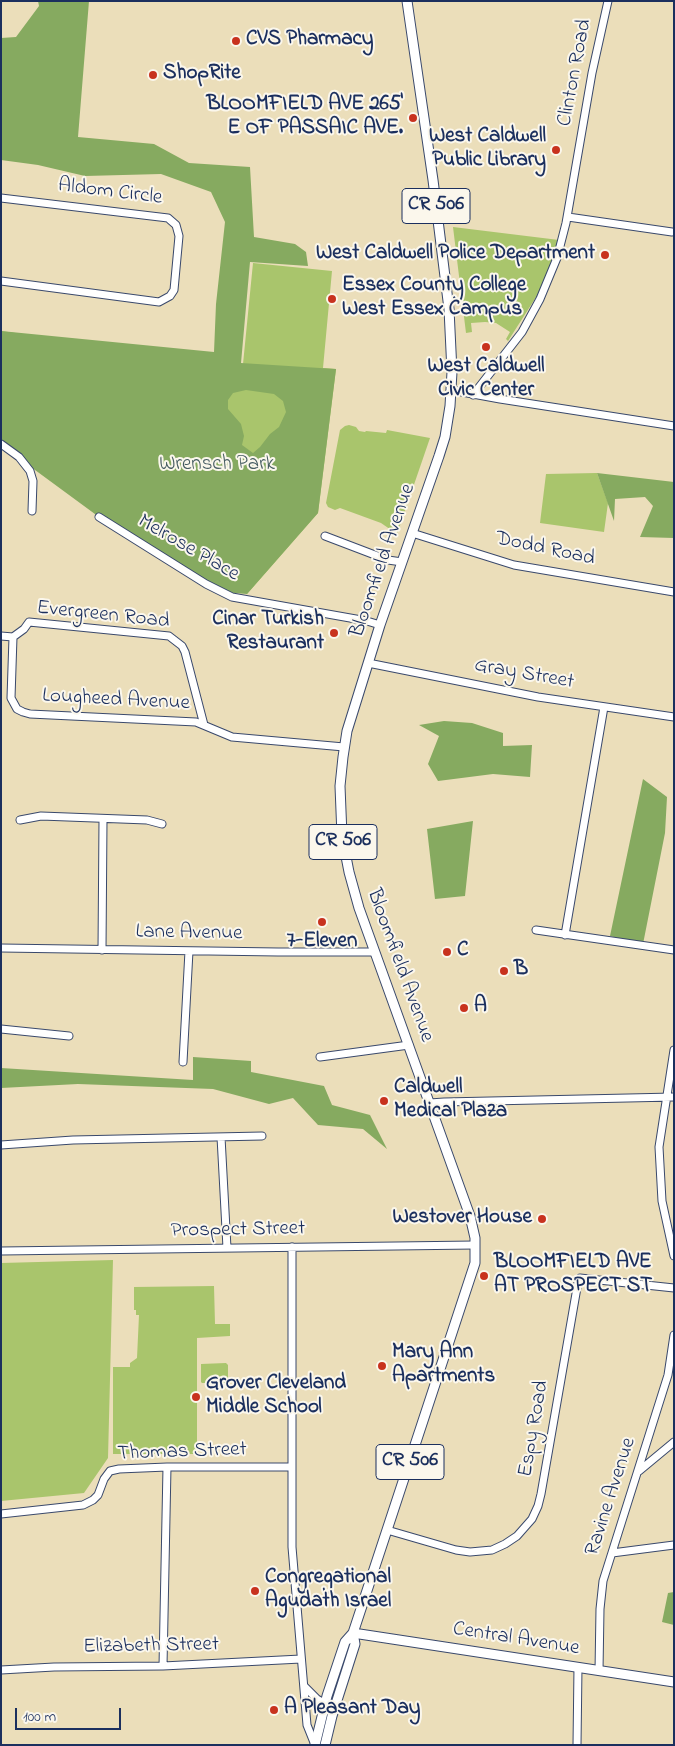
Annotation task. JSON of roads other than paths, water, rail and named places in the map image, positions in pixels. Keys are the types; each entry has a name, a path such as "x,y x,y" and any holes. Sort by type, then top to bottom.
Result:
{"main road":[{"name":"Bloomfield Avenue","path":"315,1745 324,1703 345,1642 353,1633 473,1271 475,1245 470,1216 353,889 342,836 340,794 344,747 356,701 380,626 442,447 450,406 452,348 449,309 433,180 407,1"},
{"name":"Bloomfield Avenue","path":"325,1745 334,1709 355,1644 353,1633"},
{"name":"Central Avenue","path":"353,1633 674,1682"}],"street":[{"name":"Clinton Road","path":"473,395 511,347 536,308 558,258 568,217 592,73 608,1"},
{"name":"Aldom Circle","path":"1,198 168,218 176,225 179,236 174,290 166,300 159,302 1,281"},
{"path":"568,217 672,232"},
{"path":"451,390 674,426"},
{"path":"1,444 19,457 30,471 33,481 32,511"},
{"name":"Melrose Place","path":"99,517 206,584 232,596 367,621 380,626"},
{"name":"Dodd Road","path":"412,533 514,565 674,592"},
{"path":"325,536 388,560 402,562"},
{"name":"Evergreen Road","path":"1,636 13,637 24,629 29,622 169,636 182,646 185,652 204,725"},
{"name":"Lougheed Avenue","path":"13,637 11,698 17,709 23,712 30,714 196,722 232,737 344,747"},
{"name":"Gray Street","path":"368,663 538,697 674,717"},
{"path":"565,935 604,707"},
{"path":"20,820 41,816 103,820 147,820 162,824"},
{"path":"102,950 103,820"},
{"path":"536,930 674,950"},
{"name":"Lane Avenue","path":"1,948 375,952"},
{"path":"183,1062 189,951"},
{"path":"1,1029 69,1036"},
{"path":"320,1057 409,1045"},
{"path":"674,1050 670,1097 659,1147 662,1201 674,1256"},
{"path":"430,1103 670,1097"},
{"path":"1,1146 73,1140 262,1136"},
{"path":"221,1137 228,1248"},
{"name":"Prospect Street","path":"1,1251 475,1245"},
{"path":"292,1247 292,1547 307,1725 315,1745"},
{"name":"Espy Road","path":"386,1530 456,1550 470,1552 492,1550 517,1536 532,1520 541,1494 580,1278 674,1288"},
{"name":"Ravine Avenue","path":"599,1671 600,1609 603,1581 668,1375 674,1335"},
{"path":"638,1471 674,1442"},
{"path":"163,1666 167,1467"},
{"name":"Thomas Street","path":"1,1514 84,1505 98,1495 104,1479 110,1471 119,1468 292,1468"},
{"path":"612,1553 674,1545"},
{"name":"Elizabeth Street","path":"1,1670 54,1667 163,1666 301,1659"},
{"path":"577,1745 578,1667"},
{"path":"304,1686 316,1699 334,1709"}],"place":[{"name":"CVS Pharmacy","path":"236,41"},
{"name":"ShopRite","path":"153,75"},
{"name":"BLOOMFIELD AVE 265' E OF PASSAIC AVE.","path":"413,118"},
{"name":"West Caldwell Public Library","path":"556,150"},
{"name":"West Caldwell Police Department","path":"605,255"},
{"name":"Essex County College West Essex Campus","path":"332,299"},
{"name":"West Caldwell Civic Center","path":"486,347"},
{"name":"Cinar Turkish Restaurant","path":"334,633"},
{"name":"7-Eleven","path":"322,922"},
{"name":"C","path":"447,952"},
{"name":"B","path":"504,971"},
{"name":"A","path":"464,1008"},
{"name":"Caldwell Medical Plaza","path":"384,1101"},
{"name":"Westover House","path":"542,1219"},
{"name":"BLOOMFIELD AVE AT PROSPECT ST","path":"484,1276"},
{"name":"Mary Ann Apartments","path":"382,1366"},
{"name":"Grover Cleveland Middle School","path":"196,1397"},
{"name":"Congregational Agudath Israel","path":"255,1591"},
{"name":"A Pleasant Day","path":"274,1710"}],"park label":[{"name":"Wrensch Park","path":"217,466"}]}
